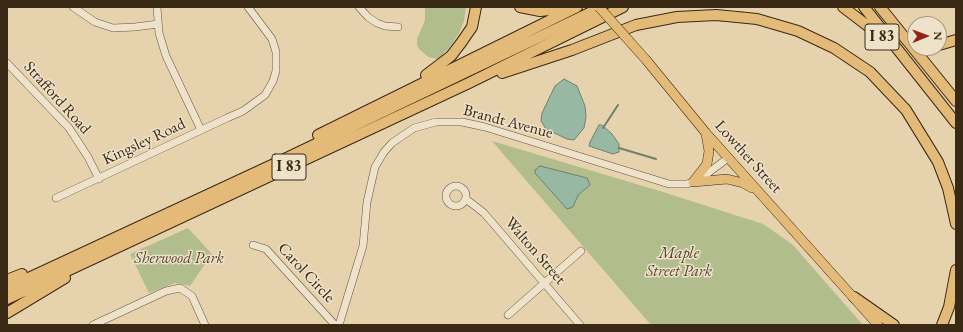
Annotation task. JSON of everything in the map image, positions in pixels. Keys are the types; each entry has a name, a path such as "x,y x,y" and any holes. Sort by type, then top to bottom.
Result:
{"highway":[{"path":"399,93 434,70 450,56 472,26 476,7"},
{"path":"520,7 546,11 571,7"},
{"path":"149,222 399,93 577,7"},
{"name":"I 83","path":"7,288 274,164 601,7"},
{"name":"I 83","path":"7,299 469,83 623,7 633,7"},
{"name":"I 83","path":"843,7 877,32 916,72 956,122"},
{"path":"864,7 916,72"},
{"path":"881,7 907,31"},
{"path":"881,7 956,101"},
{"path":"469,83 572,50 636,25 656,20 716,15 757,20 778,25 798,31 834,48 870,72 906,110 938,162 948,188 956,224"},
{"path":"7,313 109,251"},
{"path":"7,280 69,258"},
{"path":"942,325 949,307 956,270"},
{"path":"854,297 894,325"},
{"path":"935,325 949,307"}],"main road":[{"name":"Lowther Street","path":"601,7 706,133 878,325"},
{"path":"693,182 707,164 709,152 706,133"},
{"path":"693,182 727,180 743,183 760,193"}],"street":[{"path":"73,7 95,22 113,28 158,24"},
{"name":"Kingsley Road","path":"157,7 158,24 166,56 201,130"},
{"name":"Kingsley Road","path":"56,198 98,176 232,116 257,102 265,95 273,81 277,62 274,43 267,30 248,7"},
{"path":"359,7 368,17 377,23 385,26 398,27"},
{"name":"Strafford Road","path":"7,63 69,128 78,140 98,176"},
{"name":"Brandt Avenue","path":"339,325 362,246 367,202 375,167 384,152 392,143 414,128 436,122 462,122 485,127 669,184 693,182 707,175 728,158"},
{"name":"Walton Street","path":"466,199 484,213 580,325"},
{"name":"Carol Circle","path":"253,245 266,249 335,325"},
{"path":"508,315 581,251"},
{"path":"93,325 166,291 180,288 192,296 205,325"}],"green space":[{"path":"425,7 466,7 464,21 459,33 439,59 427,56 419,49 417,45 417,39 425,20"},
{"name":"Maple Street Park","path":"492,141 663,192 763,224 792,244 863,325 651,325"},
{"name":"Sherwood Park","path":"188,228 212,254 190,286 175,283 149,293 130,254"}],"shaded area":[{"path":"564,79 577,86 585,106 586,117 584,128 574,140 567,139 546,129 541,121 542,113 555,86"},
{"path":"599,125 602,125 612,134 619,144 619,152 613,154 589,146"},
{"path":"540,166 587,178 590,185 578,195 573,207 567,209 535,173 535,170"}],"waterway":[{"path":"603,128 618,105"},
{"path":"619,148 656,159"}]}
